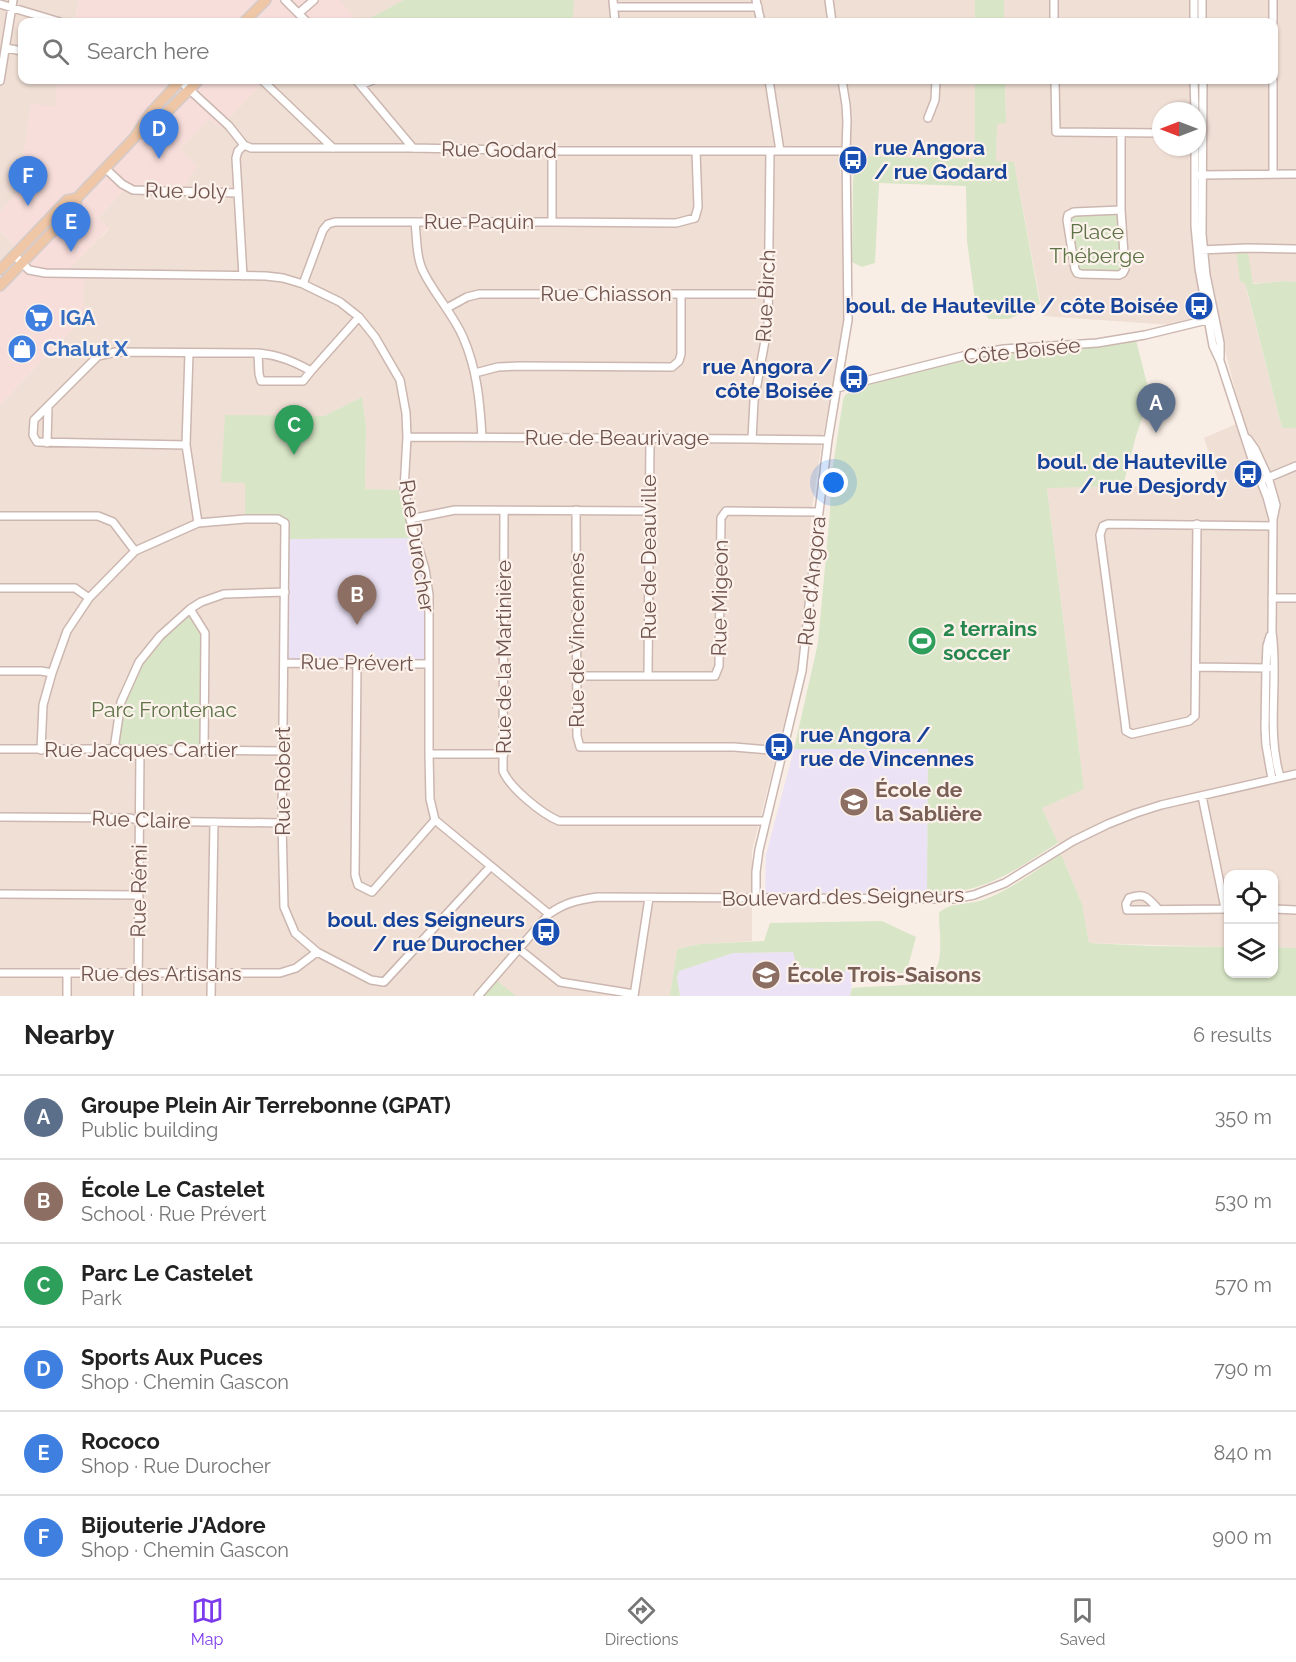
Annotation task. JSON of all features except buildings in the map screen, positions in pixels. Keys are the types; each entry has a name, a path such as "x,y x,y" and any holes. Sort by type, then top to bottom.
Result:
{"main road":[{"path":"248,18 266,0"},
{"path":"134,138 150,112 176,84"},
{"path":"0,286 75,208 77,198 105,168 134,138 159,120 194,84"},
{"path":"0,270 67,200 77,198"}],"street":[{"path":"285,0 303,18"},
{"path":"298,13 314,0"},
{"path":"829,0 831,18"},
{"path":"1054,0 1054,18"},
{"path":"1194,0 1194,18"},
{"path":"1202,0 1202,18"},
{"path":"1272,0 1273,18"},
{"path":"614,4 757,3 760,18"},
{"path":"0,4 12,4 49,18"},
{"path":"0,80 12,4"},
{"path":"6,48 18,50"},
{"path":"184,84 229,126 244,145 238,151 236,158 243,276"},
{"path":"266,84 333,148"},
{"path":"361,84 413,148"},
{"path":"770,84 780,151"},
{"name":"Rue d'Angora","path":"756,899 759,850 802,671 828,440 848,320 846,105 843,84"},
{"path":"928,118 935,100 936,84"},
{"path":"1055,84 1056,132 1152,133"},
{"path":"1194,84 1194,102"},
{"path":"1202,102 1203,84"},
{"path":"1273,84 1273,174"},
{"path":"1121,133 1121,210 1125,269 1119,275 1077,273 1068,215 1074,212 1121,210"},
{"name":"Rue Godard","path":"244,145 251,148 846,151"},
{"path":"552,151 552,222"},
{"name":"Rue Paquin","path":"303,284 323,230 328,224 335,222 676,224 695,218 698,207 696,151"},
{"name":"Rue Birch","path":"752,439 754,401 768,324 770,152"},
{"path":"1196,156 1199,175"},
{"path":"1199,156 1200,250 1206,275 1213,346 1236,413 1245,435 1255,449 1276,505 1273,522 1272,632 1274,647 1270,668 1276,778"},
{"name":"Rue Joly","path":"105,168 126,187 137,191 238,193"},
{"path":"1199,175 1296,174"},
{"path":"416,222 418,256 424,272 463,337 475,374 479,390 482,437"},
{"path":"1200,250 1296,249"},
{"name":"Rue Durocher","path":"14,255 32,271 45,273 283,278 303,284 340,303 359,317 375,337 400,380 406,413 404,490 425,569 429,595 430,799 435,820"},
{"name":"Rue Chiasson","path":"447,308 467,297 479,294 769,294"},
{"path":"475,374 498,367 520,366 672,367 679,361 681,354 681,294"},
{"path":"258,353 261,381 303,381 359,317"},
{"name":"Côte Boisée","path":"837,388 1004,348 1097,343 1145,335 1211,319"},
{"path":"186,445 37,442 33,435 33,427 34,420 98,356 116,352 258,353 276,355 311,371"},
{"path":"41,750 43,705 51,673 68,630 89,598 135,551 198,523 186,445 189,353"},
{"path":"47,442 48,406"},
{"name":"Rue de Beaurivage","path":"406,437 828,440"},
{"name":"Rue de Deauville","path":"648,675 650,438"},
{"path":"1265,479 1296,466"},
{"path":"410,519 455,510 648,511"},
{"name":"Rue de la Martinière","path":"504,510 503,771 506,780 546,815 559,821 766,821"},
{"name":"Rue de Vincennes","path":"576,510 577,736 580,747 734,747 782,751"},
{"name":"Rue Migeon","path":"576,676 715,676 719,666 721,518 726,511 819,512"},
{"path":"0,516 98,516 113,522 135,551"},
{"name":"Rue Robert","path":"198,523 245,519 278,519 285,523 282,823 284,907 295,933 316,952 370,981 384,982 490,866"},
{"path":"1197,525 1195,716 1189,721 1132,734 1126,731 1100,535 1103,526 1108,524 1197,525 1273,522"},
{"path":"0,588 75,588 89,598"},
{"path":"114,748 121,702 139,662 160,636 201,602 224,594 285,592"},
{"path":"1272,598 1296,598"},
{"path":"190,609 205,633 204,750"},
{"name":"Rue Prévert","path":"284,663 429,664"},
{"path":"357,663 355,875 358,885 372,892 435,820 549,914"},
{"path":"1196,667 1270,668"},
{"path":"0,671 51,673"},
{"name":"Rue Jacques Cartier","path":"0,749 114,748 283,751"},
{"name":"Rue Rémi","path":"138,996 140,750"},
{"path":"429,754 504,754"},
{"name":"Boulevard des Seigneurs","path":"478,996 549,914 576,900 598,897 953,899 974,895 1005,883 1072,841 1108,824 1161,805 1296,774"},
{"path":"1202,796 1224,895"},
{"name":"Rue Claire","path":"0,817 282,823"},
{"path":"211,996 214,822"},
{"path":"0,894 138,895"},
{"path":"519,949 560,982 634,995 649,898"},
{"path":"1158,909 1224,909"},
{"path":"1278,909 1296,910"},
{"name":"Rue des Artisans","path":"0,973 280,973 296,968 316,952"},
{"path":"67,974 67,996"}],"shaded area":[{"path":"0,0 79,0 76,18 18,18 18,84 58,84 56,102 62,109 31,105 18,192 0,212"},
{"path":"79,0 340,0 354,18 76,18"},
{"path":"278,0 975,0 975,18 278,18"},
{"path":"1004,0 1296,0 1296,282 1245,284 1282,428 1296,428 1296,948 1278,947 1278,870 1224,870 1224,947 1089,943 1082,904 1042,808 1084,788 1047,487 1220,486 1204,438 1243,421 1216,315 1171,325 1043,316 1014,162 996,162 997,123 1006,122 1005,84 1278,84 1278,18 1004,18"},
{"path":"58,84 261,84 220,127 210,118 180,149 196,165 185,188 136,188 130,183 98,218 109,228 67,271 84,272 83,318 0,404 0,288 28,259 0,231 0,212 18,192 31,104 55,106"},
{"path":"261,84 975,84 975,159 840,156 846,319 823,435 812,508 798,669 752,851 752,941 700,944 677,949 670,996 0,996 0,404 83,318 66,271 109,229 98,218 130,183 180,149 210,117 220,127","holes":["362,397 366,428 365,489 403,490 429,595 278,519 245,519 246,482 221,482 277,416 324,416"]},
{"path":"0,231 15,246 0,262"},
{"path":"416,538 425,569 429,664 284,663 285,539"},
{"name":"École de la Sablière","path":"794,749 928,749 927,893 765,893 766,855"},
{"name":"École Trois-Saisons","path":"794,952 797,967 854,972 850,996 680,996 677,978 679,971 733,953"}],"green space":[{"path":"404,0 574,0 572,18 371,18"},
{"path":"975,0 1004,0 1004,18 975,18"},
{"path":"975,84 1005,84 1006,123 997,124 996,161 1014,162 1040,304 1009,319 989,319 975,301 967,241 966,186 879,183 875,263 862,267 852,262 855,156 975,159"},
{"name":"Place Théberge","path":"1121,210 1123,273 1077,273 1068,215"},
{"path":"1247,248 1253,284 1296,282 1296,428 1282,428 1247,290 1245,284 1240,281 1236,249"},
{"path":"1136,340 1150,396 1136,436 1123,486 1047,488 1084,789 1042,808 1058,843 1012,871 981,886 946,893 927,893 928,749 794,749 818,643 831,479 843,400 845,395 853,390 949,361 1002,351"},
{"path":"362,397 366,428 365,489 404,490 416,538 285,539 285,523 279,519 245,519 245,483 221,482 225,415 324,416"},
{"name":"Parc Frontenac","path":"189,612 205,633 204,750 114,749 128,694 139,668 161,637"},
{"path":"1061,854 1082,904 1089,943 1224,947 1224,978 1278,978 1278,947 1296,948 1296,996 850,996 852,988 905,985 927,979 939,960 939,913 948,907 978,902 1013,885"},
{"path":"882,921 916,937 906,974 797,967 793,952 733,953 679,971 677,978 680,996 670,996 677,949 700,944 764,941 770,923"},
{"path":"497,981 516,996 484,996"}],"place":[{"name":"Sports Aux Puces","path":"159,159"},
{"name":"rue Angora / rue Godard","path":"853,160"},
{"name":"Bijouterie J'Adore","path":"28,206"},
{"name":"Rococo","path":"71,252"},
{"name":"boul. de Hauteville / côte Boisée","path":"1199,306"},
{"name":"IGA","path":"39,318"},
{"name":"Chalut X","path":"22,349"},
{"name":"rue Angora / côte Boisée","path":"854,379"},
{"name":"Groupe Plein Air Terrebonne (GPAT)","path":"1156,433"},
{"name":"Parc Le Castelet","path":"294,455"},
{"name":"boul. de Hauteville / rue Desjordy","path":"1248,474"},
{"name":"École Le Castelet","path":"357,625"},
{"name":"2 terrains soccer","path":"922,641"},
{"name":"rue Angora / rue de Vincennes","path":"779,747"},
{"name":"École de la Sablière","path":"854,802"},
{"name":"boul. des Seigneurs / rue Durocher","path":"546,932"},
{"name":"École Trois-Saisons","path":"766,975"}]}
